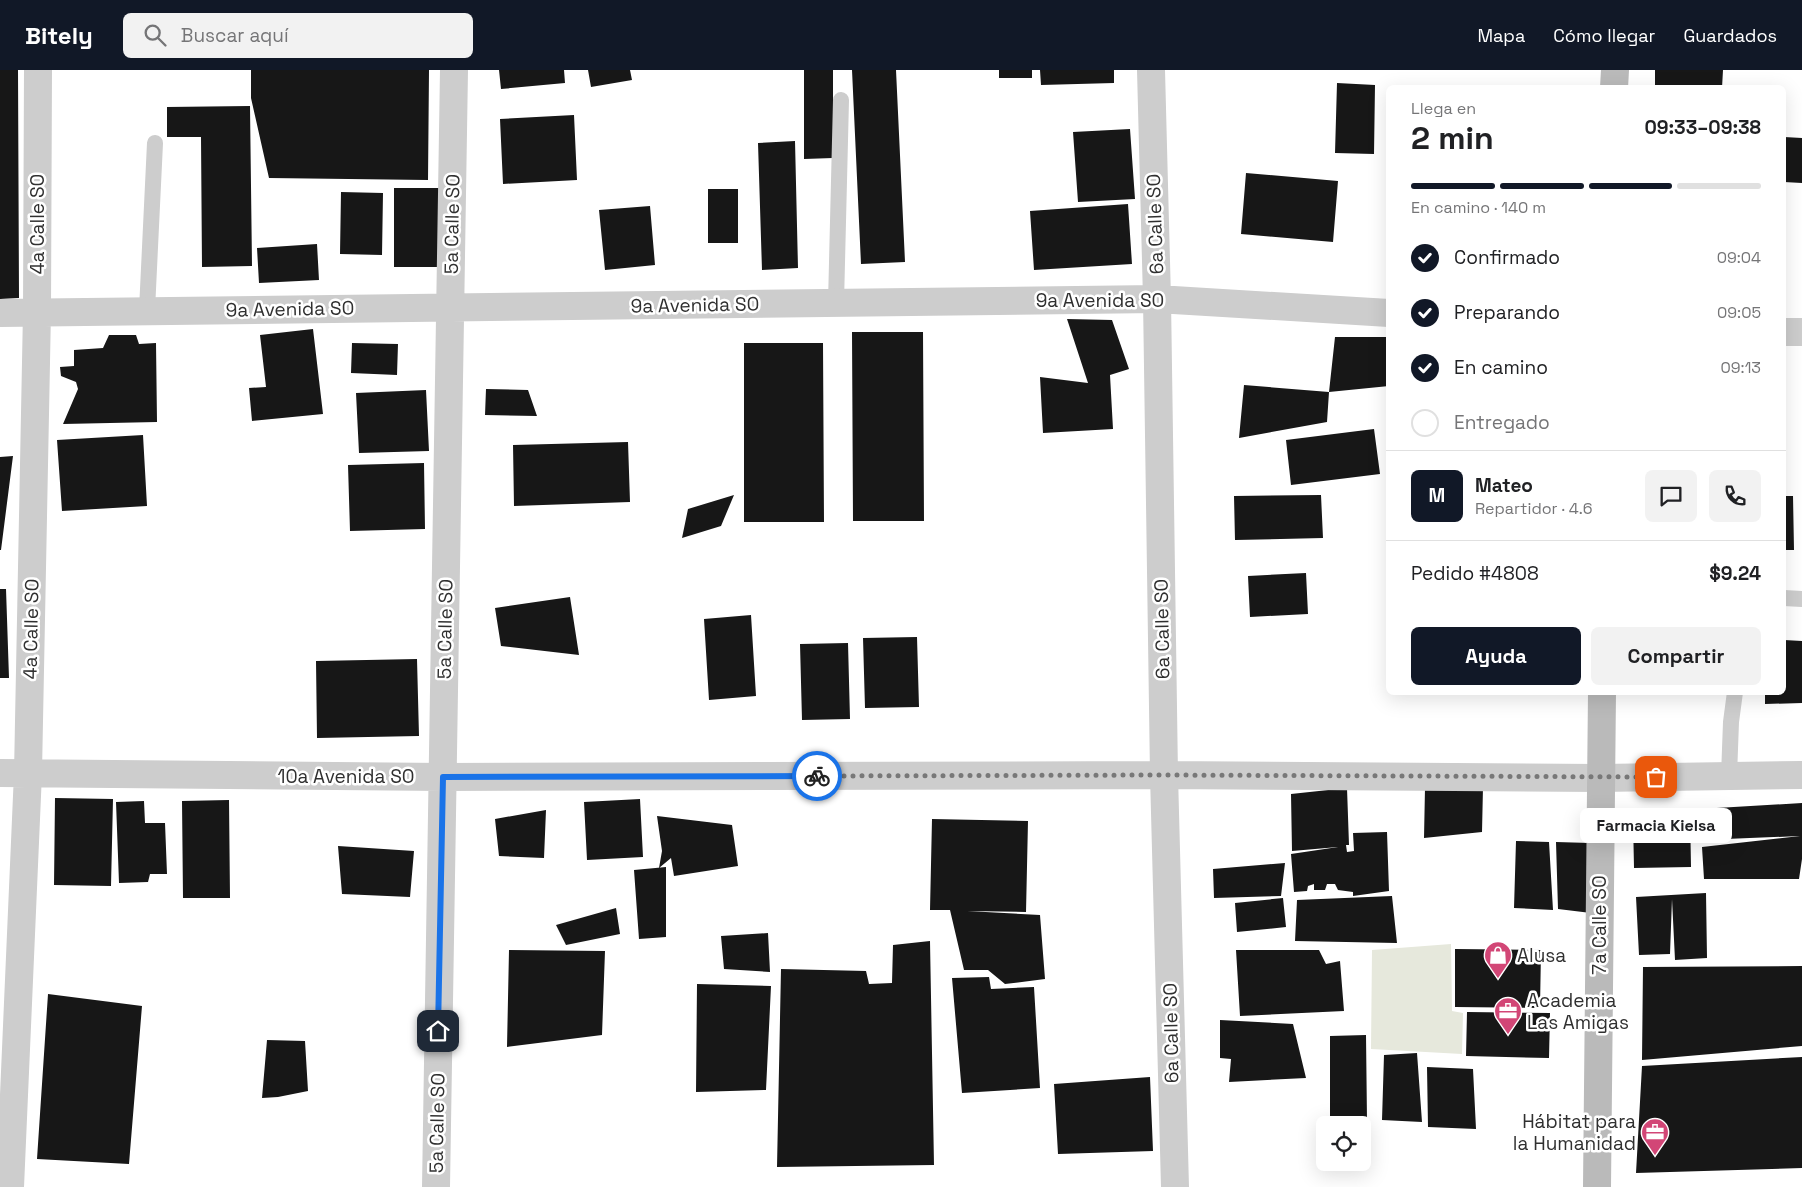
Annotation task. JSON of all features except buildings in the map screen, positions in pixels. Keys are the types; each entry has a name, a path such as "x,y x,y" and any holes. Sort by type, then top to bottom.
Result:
{"main road":[{"path":"1614,85 1615,70"},
{"name":"7a Calle SO","path":"1597,1187 1602,695"}],"street":[{"name":"4a Calle SO","path":"10,1187 28,773 38,70"},
{"name":"5a Calle SO","path":"436,1187 454,70"},
{"name":"6a Calle SO","path":"1151,70 1157,298 1164,775 1175,1187"},
{"name":"9a Avenida SO","path":"0,313 36,311 451,308 1157,298 1386,313"},
{"path":"1786,332 1802,332"},
{"name":"10a Avenida SO","path":"0,773 443,777 1164,775 1600,778 1802,775"}],"lane":[{"path":"836,303 841,100"},
{"path":"147,310 155,143"},
{"path":"1786,598 1802,599"},
{"path":"1729,776 1734,695"}],"shaded area":[{"path":"1451,944 1452,1011 1463,1013 1462,1054 1371,1049 1372,950"}],"way so far":[{"path":"817,776 1656,777"}],"place":[{"name":"Farmacia Kielsa","path":"1656,777"},
{"name":"Alusa","path":"1498,979"},
{"name":"Academia Las Amigas","path":"1508,1035"},
{"name":"Hábitat para la Humanidad","path":"1655,1156"}],"route":[{"path":"438,1031 443,777 817,776"}]}
